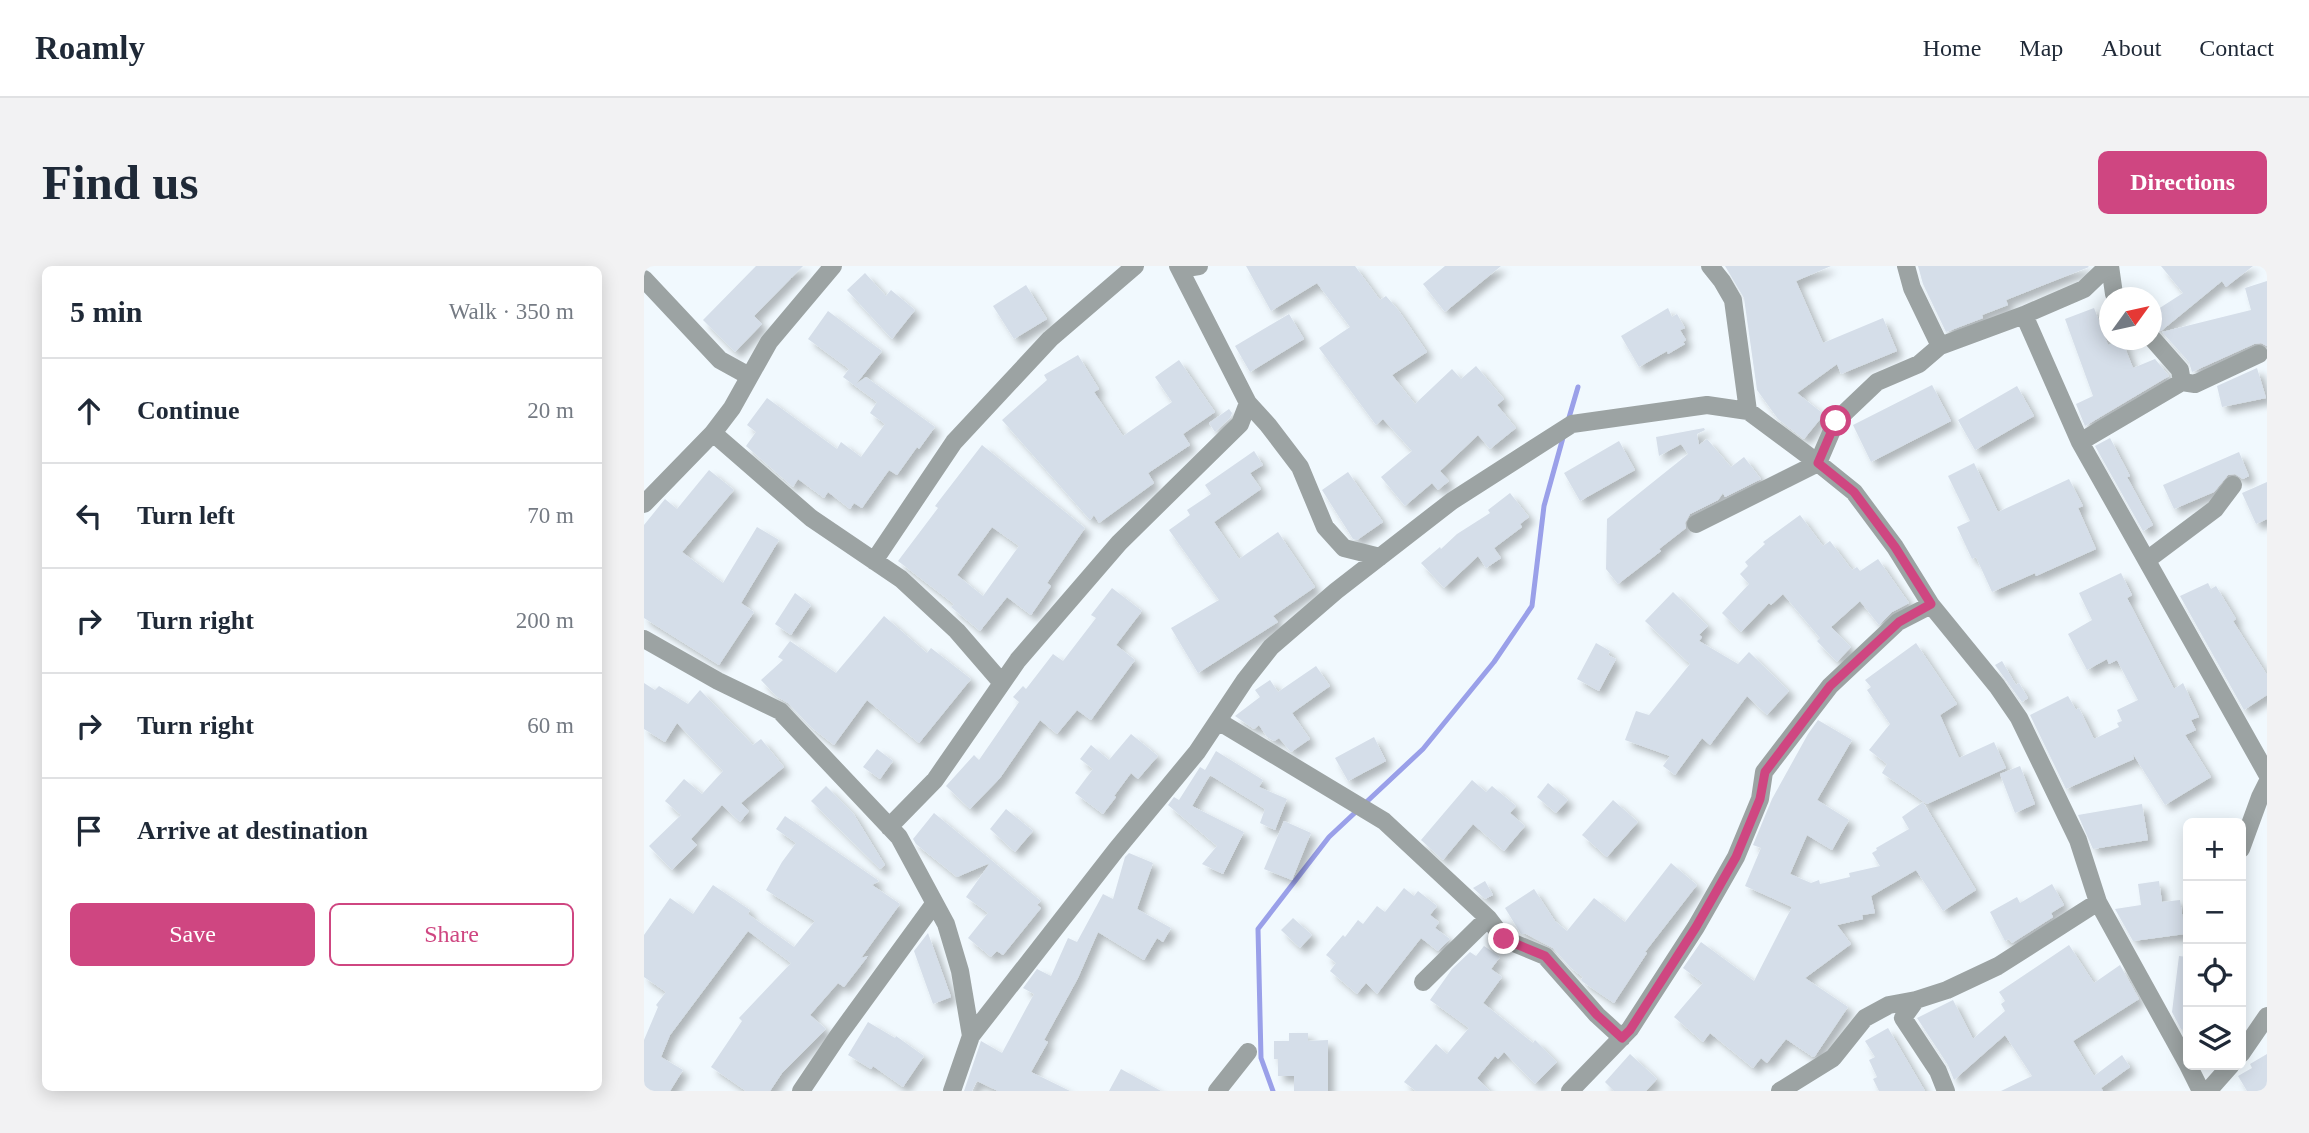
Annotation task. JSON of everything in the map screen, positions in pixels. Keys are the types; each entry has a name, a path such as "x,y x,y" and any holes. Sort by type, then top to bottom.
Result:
{"street":[{"path":"644,503 713,433 732,408 769,342 833,266"},
{"path":"874,561 954,442 1050,339 1135,266"},
{"path":"1199,266 1179,267 1248,403 1300,467 1325,527 1344,548 1380,557"},
{"path":"1710,266 1723,281 1733,300 1748,411"},
{"path":"1906,266 1912,288 1940,346"},
{"path":"2109,266 2113,287"},
{"path":"1696,524 1818,463 1836,421 1877,382 1919,364 1940,346 2084,289 2109,266"},
{"path":"644,279 720,360 750,376"},
{"path":"2024,315 2081,442 2267,774"},
{"path":"2162,350 2180,370 2182,382"},
{"path":"2081,442 2182,382 2195,384 2259,354"},
{"path":"889,827 935,780 1018,660 1119,543 1240,424 1248,403"},
{"path":"952,1091 971,1036 1116,850 1197,752 1245,680 1271,647 1452,501 1572,424 1707,405 1748,411 1854,492 1895,547 1931,604 1997,686 2019,718 2078,840 2098,902 2196,1078 2218,1070"},
{"path":"713,433 811,518 901,579 957,631 1002,683"},
{"path":"2147,560 2215,509 2233,485"},
{"path":"1570,1091 1630,1030 1696,927 1736,857 1760,799 1765,772 1830,686 1899,622 1931,604"},
{"path":"647,644 780,711 899,837 946,924 960,971 971,1036"},
{"path":"1218,721 1384,821 1488,918 1504,939 1545,956 1597,1015 1622,1038"},
{"path":"2246,835 2267,783"},
{"path":"1780,1091 1833,1058 1865,1018 1889,1005 1947,990 1998,966 2098,902"},
{"path":"801,1091 934,904"},
{"path":"1423,982 1488,918"},
{"path":"1916,1000 1903,1018 1938,1071 1946,1091"},
{"path":"2246,1047 2267,1016"},
{"path":"1217,1091 1248,1052"}],"building":[{"path":"756,266 803,266 754,316 762,324 735,352 703,320"},
{"path":"1246,266 1355,266 1380,300 1386,296 1399,311 1427,352 1392,375 1415,404 1452,369 1461,379 1476,366 1504,399 1497,405 1516,428 1490,449 1478,435 1440,471 1449,481 1438,490 1432,483 1405,506 1381,477 1412,451 1383,419 1376,425 1319,348 1350,327 1317,283 1271,311"},
{"path":"1445,266 1501,266 1445,312 1423,284"},
{"path":"1725,266 1831,266 1796,281 1823,343 1883,318 1897,351 1841,374 1837,364 1797,393 1821,412 1821,418 1804,439 1778,419 1757,390 1744,298"},
{"path":"1918,266 2089,267 2006,300 2008,305 1946,332 1923,284"},
{"path":"2161,266 2253,266 2226,287 2222,281 2162,330 2162,307 2183,293"},
{"path":"865,273 886,296 891,290 915,310 892,339 847,290"},
{"path":"2267,281 2267,346 2254,344 2192,372 2189,362 2162,332 2251,310 2245,288"},
{"path":"1026,285 1047,319 1014,339 993,306"},
{"path":"1668,308 1672,317 1677,314 1685,328 1680,330 1686,340 1683,342 1685,344 1639,367 1621,336"},
{"path":"2094,308 2099,321 2099,350 2126,350 2133,368 2155,359 2169,376 2085,426 2076,404 2093,396 2065,319"},
{"path":"828,311 882,351 856,384 866,377 935,427 897,475 889,470 862,508 854,503 850,509 828,492 824,498 798,479 793,487 746,446 756,432 747,425 767,398 837,449 841,442 861,457 885,424 870,413 877,402 843,377 849,369 808,339"},
{"path":"1289,314 1304,339 1250,372 1235,346"},
{"path":"1078,355 1099,389 1094,392 1123,436 1172,402 1155,377 1179,360 1215,412 1183,434 1190,445 1148,473 1154,483 1099,523 1094,515 1090,520 1002,420 1047,380 1044,375"},
{"path":"2257,368 2266,398 2222,407 2217,386"},
{"path":"1932,385 1951,421 1871,462 1853,425"},
{"path":"2017,386 2034,416 1975,450 1958,420"},
{"path":"1229,409 1232,413 1230,418 1215,432 1209,423"},
{"path":"1704,428 1705,430 1697,434 1699,445 1707,439 1731,467 1744,457 1761,479 1725,497 1723,493 1718,500 1690,514 1685,523 1686,528 1618,584 1606,569 1607,519 1688,454 1681,444 1659,456 1656,437"},
{"path":"2110,438 2153,525 2143,531 2095,446"},
{"path":"1619,441 1635,470 1580,501 1564,473"},
{"path":"982,445 1085,528 1047,583 1051,586 1031,615 1007,597 980,631 951,607 954,604 898,561 938,508 935,506","holes":["992,527 1019,546 983,596 957,575"]},
{"path":"1254,451 1263,465 1250,473 1261,489 1214,522 1239,559 1278,532 1315,587 1273,616 1278,622 1198,673 1171,628 1219,600 1169,530 1190,515 1187,510 1211,494 1205,485"},
{"path":"2239,452 2249,476 2243,479 2235,474 2228,475 2214,492 2174,509 2163,485"},
{"path":"1974,463 1998,512 2069,479 2083,506 2078,508 2096,549 1992,592 1976,557 1972,559 1957,527 1970,521 1948,476"},
{"path":"709,470 734,490 682,552 723,583 757,527 779,540 741,603 754,612 719,665 644,618 644,525 665,499 677,509"},
{"path":"1348,472 1383,522 1357,540 1353,539 1322,490"},
{"path":"2267,482 2267,519 2256,524 2242,493"},
{"path":"1510,493 1529,517 1520,524 1522,527 1494,548 1501,558 1486,568 1478,556 1444,588 1421,563 1457,534 1490,513 1488,510"},
{"path":"1800,515 1823,546 1830,541 1852,570 1857,567 1860,571 1878,559 1909,603 1892,612 1879,625 1860,601 1831,627 1851,647 1837,662 1817,641 1820,638 1783,594 1771,605 1769,603 1741,632 1722,613 1749,584 1740,574 1748,566 1745,562 1765,544 1763,542"},
{"path":"2121,573 2132,595 2127,598 2174,689 2183,683 2199,717 2191,720 2196,730 2185,735 2211,777 2165,805 2133,754 2134,759 2066,789 2030,715 2068,696 2076,710 2079,708 2094,739 2119,727 2117,723 2122,721 2117,710 2138,700 2117,660 2109,664 2107,659 2087,670 2068,634 2092,620 2079,593"},
{"path":"2208,583 2211,589 2216,586 2236,619 2233,621 2267,675 2267,695 2244,710 2180,596"},
{"path":"1112,588 1142,611 1116,645 1135,660 1091,720 1077,710 1057,734 1040,720 1000,778 970,809 946,786 974,755 979,760 1019,702 1013,697 1023,686 1026,689 1053,654 1063,661 1096,618 1091,615"},
{"path":"1673,592 1708,626 1699,635 1702,637 1699,641 1738,664 1749,652 1789,691 1767,715 1747,696 1710,745 1702,738 1675,775 1663,766 1670,756 1625,740 1636,711 1649,715 1690,664 1645,621"},
{"path":"795,593 811,605 791,635 775,624"},
{"path":"884,616 927,653 931,648 971,679 919,743 867,700 834,745 761,680 783,660 778,657 790,641 836,673"},
{"path":"1596,643 1610,651 1608,655 1616,659 1599,691 1577,679"},
{"path":"1916,643 1957,704 1940,715 1959,758 1994,742 2006,768 1927,804 1882,773 1887,764 1869,750 1890,724 1867,690 1871,687 1865,680"},
{"path":"2002,661 2016,685 2019,683 2028,698 2022,702 1995,665"},
{"path":"1316,666 1330,686 1292,713 1310,739 1291,752 1279,738 1274,741 1267,737 1259,725 1254,729 1235,716 1260,697 1255,690 1270,680 1278,692"},
{"path":"644,683 655,690 659,686 688,704 700,690 753,745 761,739 784,767 741,803 749,811 740,822 722,805 691,839 697,845 672,870 649,846 681,815 665,801 684,779 702,794 723,771 677,723 665,742 644,729"},
{"path":"1818,720 1852,740 1817,800 1849,820 1832,850 1807,835 1790,874 1811,883 1819,880 1820,884 1850,877 1849,873 1880,866 1872,853 1909,829 1902,817 1923,802 1976,890 1943,911 1916,870 1871,896 1875,913 1862,915 1863,919 1837,925 1851,944 1805,978 1848,1007 1815,1056 1786,1039 1767,1063 1761,1058 1753,1068 1710,1033 1703,1042 1674,1017 1703,983 1683,968 1701,942 1754,981 1792,907 1745,886 1761,848 1753,845 1772,799"},
{"path":"1131,734 1158,756 1138,779 1131,773 1103,814 1075,793 1093,769 1080,759 1091,745 1109,760"},
{"path":"1374,737 1386,761 1348,781 1335,758"},
{"path":"877,749 893,761 880,779 863,767"},
{"path":"1216,751 1263,780 1259,787 1287,799 1275,830 1260,823 1265,809 1210,775 1192,806 1244,832 1223,874 1202,864 1217,846 1168,805 1174,797 1179,800 1200,767 1205,770"},
{"path":"2020,766 2035,804 2015,813 2000,774"},
{"path":"1472,780 1486,792 1492,786 1516,806 1510,813 1525,826 1504,851 1473,824 1443,860 1421,840"},
{"path":"1548,783 1568,800 1556,813 1537,797"},
{"path":"826,786 853,813 885,865 880,869 811,801"},
{"path":"1613,800 1638,822 1607,857 1582,835"},
{"path":"2142,804 2148,840 2093,849 2078,815"},
{"path":"1006,809 1033,831 1015,852 990,829"},
{"path":"934,813 1041,901 1037,905 1041,908 1003,955 997,951 991,957 968,938 988,913 966,897 990,863 957,877 913,839"},
{"path":"785,816 879,881 872,885 900,904 861,958 868,956 844,987 838,983 810,1015 826,1029 782,1073 770,1091 746,1091 711,1067 742,1021 739,1018 791,963 748,931 670,1035 661,1057 683,1070 670,1091 653,1091 644,1086 644,1040 658,1007 656,1005 666,992 644,977 644,935 670,898 693,914 713,885 750,910 748,914 794,947 815,921 766,890 796,843 776,829"},
{"path":"1284,821 1311,833 1292,880 1264,869"},
{"path":"1129,853 1153,863 1137,909 1171,928 1163,942 1157,938 1144,960 1098,932 1078,978 1044,1040 1048,1042 1031,1072 1070,1091 998,1091 977,1081 972,1091 964,1091 981,1041 1002,1053 1034,994 1023,988 1037,969 1051,976 1068,938 1077,942 1103,894 1113,899 1125,857"},
{"path":"1671,863 1697,885 1645,952 1647,953 1614,1003 1583,982 1583,977 1553,948 1521,934 1505,908 1534,889 1555,921 1567,931 1594,898 1625,922"},
{"path":"1485,881 1493,895 1485,899 1473,888"},
{"path":"2159,881 2162,902 2180,900 2183,934 2133,941 2115,909 2141,905 2138,884"},
{"path":"2052,884 2064,905 2051,913 2053,917 2012,943 2009,939 2005,941 1990,912 2017,897 2020,903"},
{"path":"1404,888 1414,896 1418,891 1437,906 1430,915 1439,922 1435,928 1450,939 1438,951 1421,938 1377,994 1366,983 1357,994 1330,971 1336,963 1326,955 1358,920 1363,924 1377,906 1385,912"},
{"path":"1293,918 1312,935 1300,948 1281,930"},
{"path":"928,933 951,997 933,1004 914,951"},
{"path":"2069,945 2094,983 2120,965 2139,999 2073,1041 2094,1076 2122,1055 2130,1067 2101,1088 2103,1091 2001,1091 2032,1076 2005,1035 1954,1080 1948,1065 1917,1018 1953,1000 1973,1039 2005,1011 2001,1004 2005,1001 1999,992"},
{"path":"1484,946 1500,957 1491,969 1502,977 1483,1003 1533,1043 1535,1040 1557,1062 1535,1084 1504,1052 1498,1059 1495,1056 1477,1078 1490,1091 1416,1091 1404,1082 1436,1044 1447,1054 1469,1028 1430,1000 1452,969 1470,952 1476,956"},
{"path":"2179,956 2183,956 2183,1029 2172,1012"},
{"path":"868,1022 895,1038 896,1036 924,1056 903,1087 873,1066 871,1069 848,1055"},
{"path":"1888,1028 1925,1091 1879,1091 1873,1079 1877,1077 1869,1060 1875,1057 1865,1041"},
{"path":"1289,1033 1308,1033 1308,1041 1328,1040 1328,1091 1294,1091 1294,1076 1278,1076 1274,1041 1289,1041"},
{"path":"1630,1054 1657,1079 1646,1091 1614,1091 1605,1082"},
{"path":"2267,1054 2267,1091 2247,1091 2238,1076 2252,1068 2250,1064"},
{"path":"1121,1069 1161,1091 1109,1091"}],"waterway":[{"path":"1568,421 1578,387"},
{"path":"1273,1091 1261,1058 1258,929 1329,837 1423,749 1494,662 1532,606 1544,506 1564,434"}],"route":[{"path":"1504,939 1545,956 1597,1015 1622,1038 1630,1030 1696,927 1736,857 1760,799 1765,772 1830,686 1899,622 1931,604 1895,547 1854,492 1818,463 1836,421"}]}
